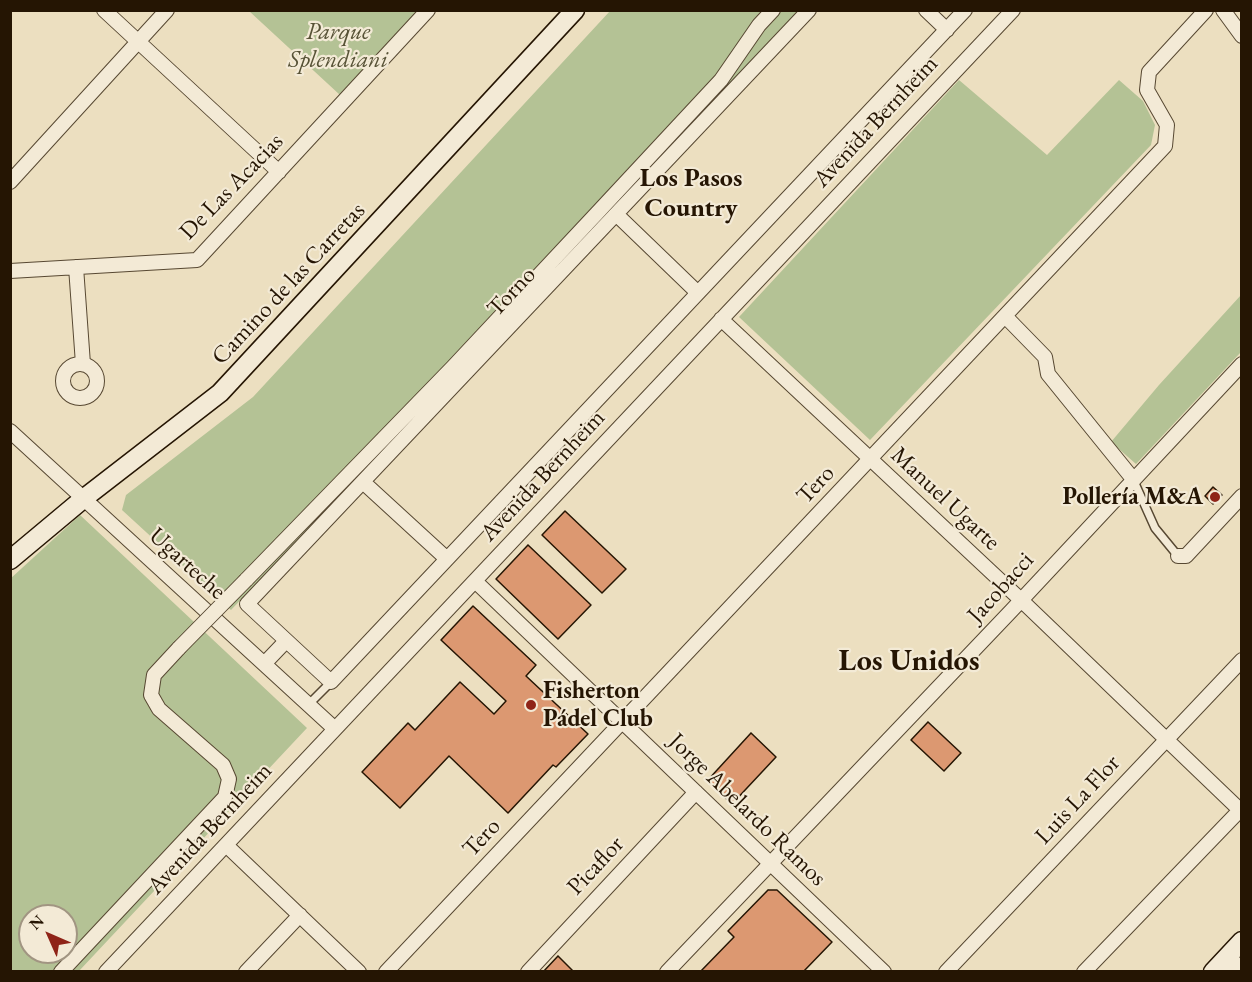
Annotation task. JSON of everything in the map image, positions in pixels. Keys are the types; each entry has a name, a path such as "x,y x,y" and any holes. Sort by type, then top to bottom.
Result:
{"street":[{"path":"104,10 279,172"},
{"path":"10,182 167,10"},
{"name":"De Las Acacias","path":"10,271 197,261 428,10"},
{"name":"Camino de las Carretas","path":"10,560 83,499 220,393 575,10"},
{"path":"61,972 225,797 229,780 223,765 159,710 151,695 154,675 453,367 632,176 721,80 759,25 773,10"},
{"name":"Torno","path":"286,640 248,604 809,10"},
{"path":"926,10 946,30"},
{"path":"264,664 286,640 331,682 965,10"},
{"name":"Avenida Bernheim","path":"106,972 1013,10"},
{"name":"Tero","path":"386,972 1165,146 1167,125 1147,90 1149,72 1206,10"},
{"path":"1224,10 1242,36"},
{"path":"616,214 698,293"},
{"path":"76,267 83,364"},
{"path":"1005,316 1045,357 1048,374 1132,479"},
{"name":"Manuel Ugarte","path":"722,319 1241,810"},
{"name":"Jacobacci","path":"668,972 1242,364"},
{"name":"Ugarteche","path":"10,430 335,729"},
{"path":"363,482 447,559"},
{"path":"1178,556 1186,556 1242,496"},
{"name":"Jorge Abelardo Ramos","path":"475,580 884,972"},
{"name":"Luis La Flor","path":"946,972 1242,660"},
{"name":"Picaflor","path":"528,972 696,792"},
{"path":"1084,972 1241,810"},
{"path":"226,844 359,972"},
{"path":"246,972 300,915"},
{"path":"1213,972 1242,941"},
{"path":"1236,972 1242,966"}],"lane":[{"path":"1132,479 1155,528 1178,556"},
{"path":"309,705 331,682"}],"green space":[{"name":"Parque Splendiani","path":"249,11 418,11 340,95"},
{"path":"610,11 799,11 231,610 122,510 126,495 253,397"},
{"path":"959,80 1047,155 1119,80 1143,101 1155,125 1151,145 870,440 739,317"},
{"path":"1241,295 1241,352 1136,464 1111,442 1159,385"},
{"path":"80,515 307,728 79,971 11,971 10,579"}],"building":[{"path":"1213,487 1222,495 1213,504 1205,496"},
{"path":"565,511 626,569 602,593 542,535"},
{"path":"528,545 591,605 558,639 496,579"},
{"path":"473,606 536,665 526,676 588,734 556,767 553,765 508,813 449,756 400,808 362,772 408,723 415,730 460,682 494,714 506,701 441,640"},
{"path":"928,722 961,753 944,771 911,740"},
{"path":"751,733 776,757 732,804 707,781"},
{"path":"768,890 777,890 832,942 803,972 700,972 734,937 728,931"},
{"path":"558,956 574,972 543,972"}],"place":[{"name":"Pollería M&A","path":"1215,497"},
{"name":"Fisherton Pádel Club","path":"531,705"}],"district":[{"name":"Los Pasos Country","path":"691,194"},
{"name":"Los Unidos","path":"909,662"}]}
